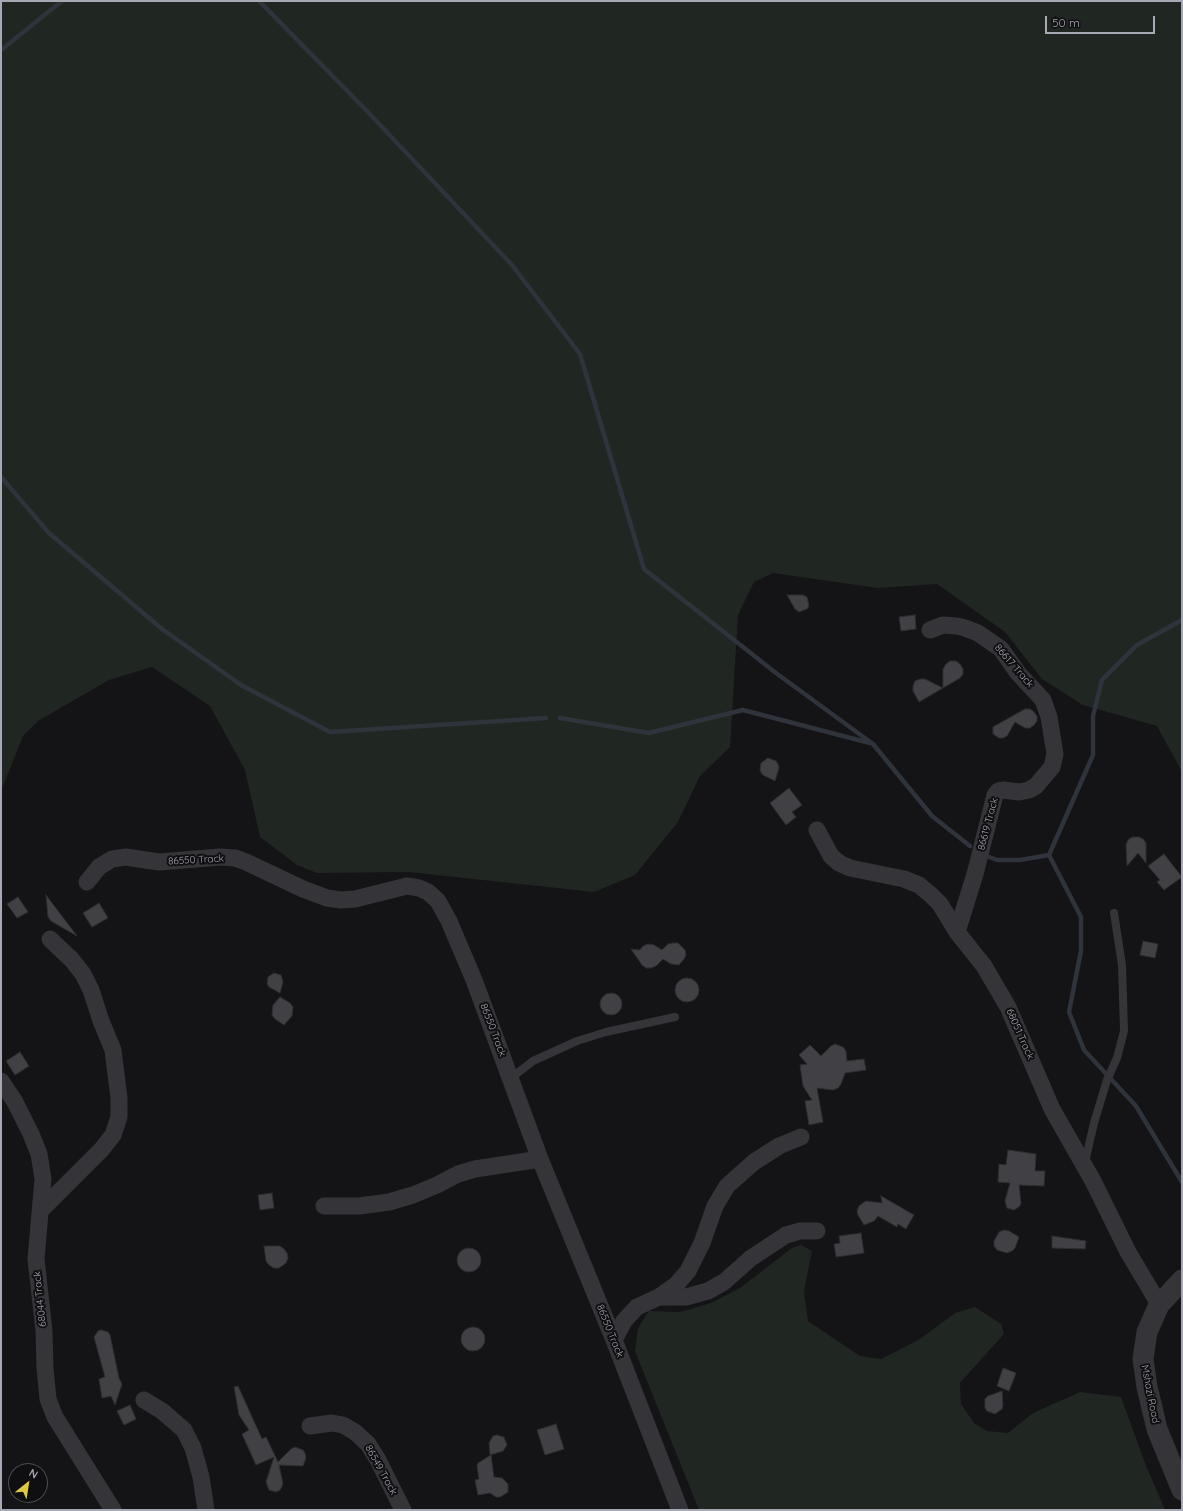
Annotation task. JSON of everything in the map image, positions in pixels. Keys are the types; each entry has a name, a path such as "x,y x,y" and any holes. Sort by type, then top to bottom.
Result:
{"street":[{"name":"86617 Track","path":"930,630 943,625 957,626 978,633 986,638 1001,649 1018,673 1043,700 1045,707"},
{"name":"86619 Track","path":"957,932 995,795 998,791 1003,790 1018,792 1029,790 1036,786 1052,767 1056,754 1049,717 1045,707"},
{"name":"68051 Track","path":"816,830 838,863 850,868 904,879 919,885 932,895 940,904 957,932 984,966 1008,1007 1052,1109 1084,1165 1128,1252 1159,1304"},
{"name":"86550 Track","path":"87,882 99,867 112,859 126,857 159,862 220,857 235,858 246,862 303,889 327,898 341,900 355,899 407,886 419,888 428,892 438,901 449,921 474,980 540,1159 614,1340 680,1510"},
{"path":"42,1210 102,1149 113,1135 119,1117 120,1098 113,1050 84,974 50,939"},
{"name":"68044 Track","path":"1,1081 18,1108 31,1134 39,1154 43,1179 42,1210 36,1259 44,1331 48,1399 55,1417 113,1510"},
{"path":"614,1340 624,1321 637,1308 659,1297 676,1285 695,1259 715,1206 727,1186 754,1162 779,1146 801,1137"},
{"path":"324,1206 359,1206 389,1202 413,1195 458,1174 475,1169 540,1159"},
{"path":"659,1297 686,1297 708,1291 724,1282 751,1258 786,1235 800,1231 817,1231"},
{"name":"Mshazi Road","path":"1182,1280 1159,1304 1147,1332 1144,1359 1146,1380 1157,1429 1182,1490"},
{"path":"144,1400 162,1411 184,1430 193,1448 201,1477 206,1510"},
{"name":"86549 Track","path":"310,1426 332,1423 343,1426 355,1432 364,1440 378,1460 403,1510"}],"lane":[{"path":"1084,1165 1094,1123 1107,1080 1117,1058 1124,1031 1122,965 1114,913"},
{"path":"511,1078 533,1061 577,1041 606,1032 675,1017"}],"shaded area":[{"path":"1,1 1182,1 1182,772 1157,726 1083,705 1042,679 1005,632 937,584 878,588 773,573 754,582 738,615 730,747 700,776 678,822 635,875 594,892 409,872 317,873 297,865 260,837 245,770 210,706 152,667 109,680 38,721 23,736 1,791"},
{"path":"801,1245 812,1251 804,1291 808,1321 860,1356 881,1359 920,1339 955,1313 975,1307 1001,1324 1004,1334 960,1383 961,1404 974,1423 987,1431 1008,1433 1033,1413 1080,1392 1121,1397 1145,1463 1165,1510 699,1510 635,1351 638,1328 649,1311 680,1312 711,1303 740,1288 792,1248"}],"building":[{"path":"787,595 803,595 807,597 809,606 807,609 799,612 795,609"},
{"path":"915,615 916,629 901,631 899,617"},
{"path":"950,661 956,661 963,669 963,674 960,678 943,688 943,669"},
{"path":"920,679 925,679 943,688 919,702 913,691 915,681"},
{"path":"1025,709 1030,709 1037,716 1037,721 1034,725 1030,728 1025,728 1015,722 1007,736 999,738 993,734 993,727"},
{"path":"768,758 776,761 778,764 779,768 775,781 763,775 760,771 761,763"},
{"path":"789,788 802,805 792,812 796,817 786,825 770,803"},
{"path":"1139,837 1146,843 1146,863 1138,853 1127,866 1126,844 1129,839"},
{"path":"1164,854 1182,877 1164,890 1157,882 1160,880 1148,866"},
{"path":"46,895 77,936 51,921 48,917"},
{"path":"18,897 28,912 17,918 7,904"},
{"path":"99,903 108,918 92,927 83,913"},
{"path":"1143,941 1158,944 1155,958 1140,955"},
{"path":"678,943 685,950 686,955 679,965 671,964 663,959 656,966 646,968 642,965 631,949 640,950 643,946 648,944 654,945 662,950 668,944"},
{"path":"274,973 281,975 282,978 283,982 280,993 269,987 267,984 268,977"},
{"path":"687,978 692,979 698,985 698,995 692,1001 687,1002 682,1001 676,995 675,990 676,985 682,979"},
{"path":"611,993 619,996 622,1004 619,1012 611,1015 603,1012 600,1004 603,996"},
{"path":"280,997 290,1003 293,1007 292,1016 284,1025 272,1015 273,1005"},
{"path":"835,1044 843,1047 846,1051 847,1061 864,1059 866,1070 845,1073 841,1084 838,1088 833,1090 817,1088 823,1122 809,1125 805,1101 812,1100 803,1086 800,1065 807,1064 799,1055 810,1045 821,1056"},
{"path":"20,1052 29,1066 15,1075 6,1061"},
{"path":"1008,1150 1036,1154 1035,1171 1045,1171 1044,1186 1019,1185 1021,1203 1020,1206 1014,1210 1007,1208 1005,1201 1010,1183 998,1182 999,1164 1006,1165"},
{"path":"272,1193 274,1208 260,1210 258,1195"},
{"path":"881,1196 914,1215 906,1229 898,1224 897,1227 878,1216 874,1221 864,1225 858,1215 857,1211 859,1206 866,1201 882,1203"},
{"path":"1004,1230 1009,1231 1019,1237 1015,1248 1007,1253 997,1250 994,1246 994,1241 999,1232"},
{"path":"861,1233 864,1253 836,1257 834,1244 840,1243 839,1236"},
{"path":"1052,1236 1086,1241 1085,1249 1052,1248"},
{"path":"264,1246 280,1246 284,1249 288,1258 286,1263 279,1268 274,1268 269,1265 266,1261"},
{"path":"469,1248 477,1252 481,1260 477,1268 469,1272 461,1268 457,1260 461,1252"},
{"path":"473,1327 478,1328 484,1334 484,1344 478,1350 473,1351 468,1350 462,1344 461,1339 462,1334 468,1328"},
{"path":"101,1330 108,1332 110,1335 119,1378 122,1384 115,1405 111,1396 102,1398 99,1379 105,1377 94,1337 98,1331"},
{"path":"1003,1368 1016,1373 1009,1391 997,1386"},
{"path":"238,1386 262,1439 266,1437 278,1462 295,1447 303,1450 305,1453 306,1458 303,1466 279,1465 283,1484 280,1490 276,1492 269,1490 266,1482 274,1457 256,1465 242,1434 249,1430 239,1415 234,1387"},
{"path":"1002,1391 1002,1409 995,1414 987,1411 985,1408 985,1399 988,1396"},
{"path":"130,1405 136,1419 124,1425 117,1411"},
{"path":"556,1424 564,1449 545,1455 537,1430"},
{"path":"497,1435 504,1437 507,1445 503,1451 490,1455 489,1443 493,1436"},
{"path":"491,1455 494,1477 502,1478 508,1484 508,1492 500,1497 496,1497 490,1493 478,1495 475,1480 479,1479 477,1466 478,1463"}],"waterway":[{"path":"1,50 62,1"},
{"path":"259,1 366,110 512,265 580,354 644,569 776,673 873,744 932,816 970,846"},
{"path":"1,477 49,533 162,629 241,685 330,732 546,718"},
{"path":"1049,855 1093,755 1093,716 1102,680 1137,645 1182,620"},
{"path":"560,718 649,733 743,710 870,743"},
{"path":"989,857 997,860 1020,860 1049,855 1081,917 1081,951 1069,1012 1084,1050 1136,1106 1182,1182"}]}
